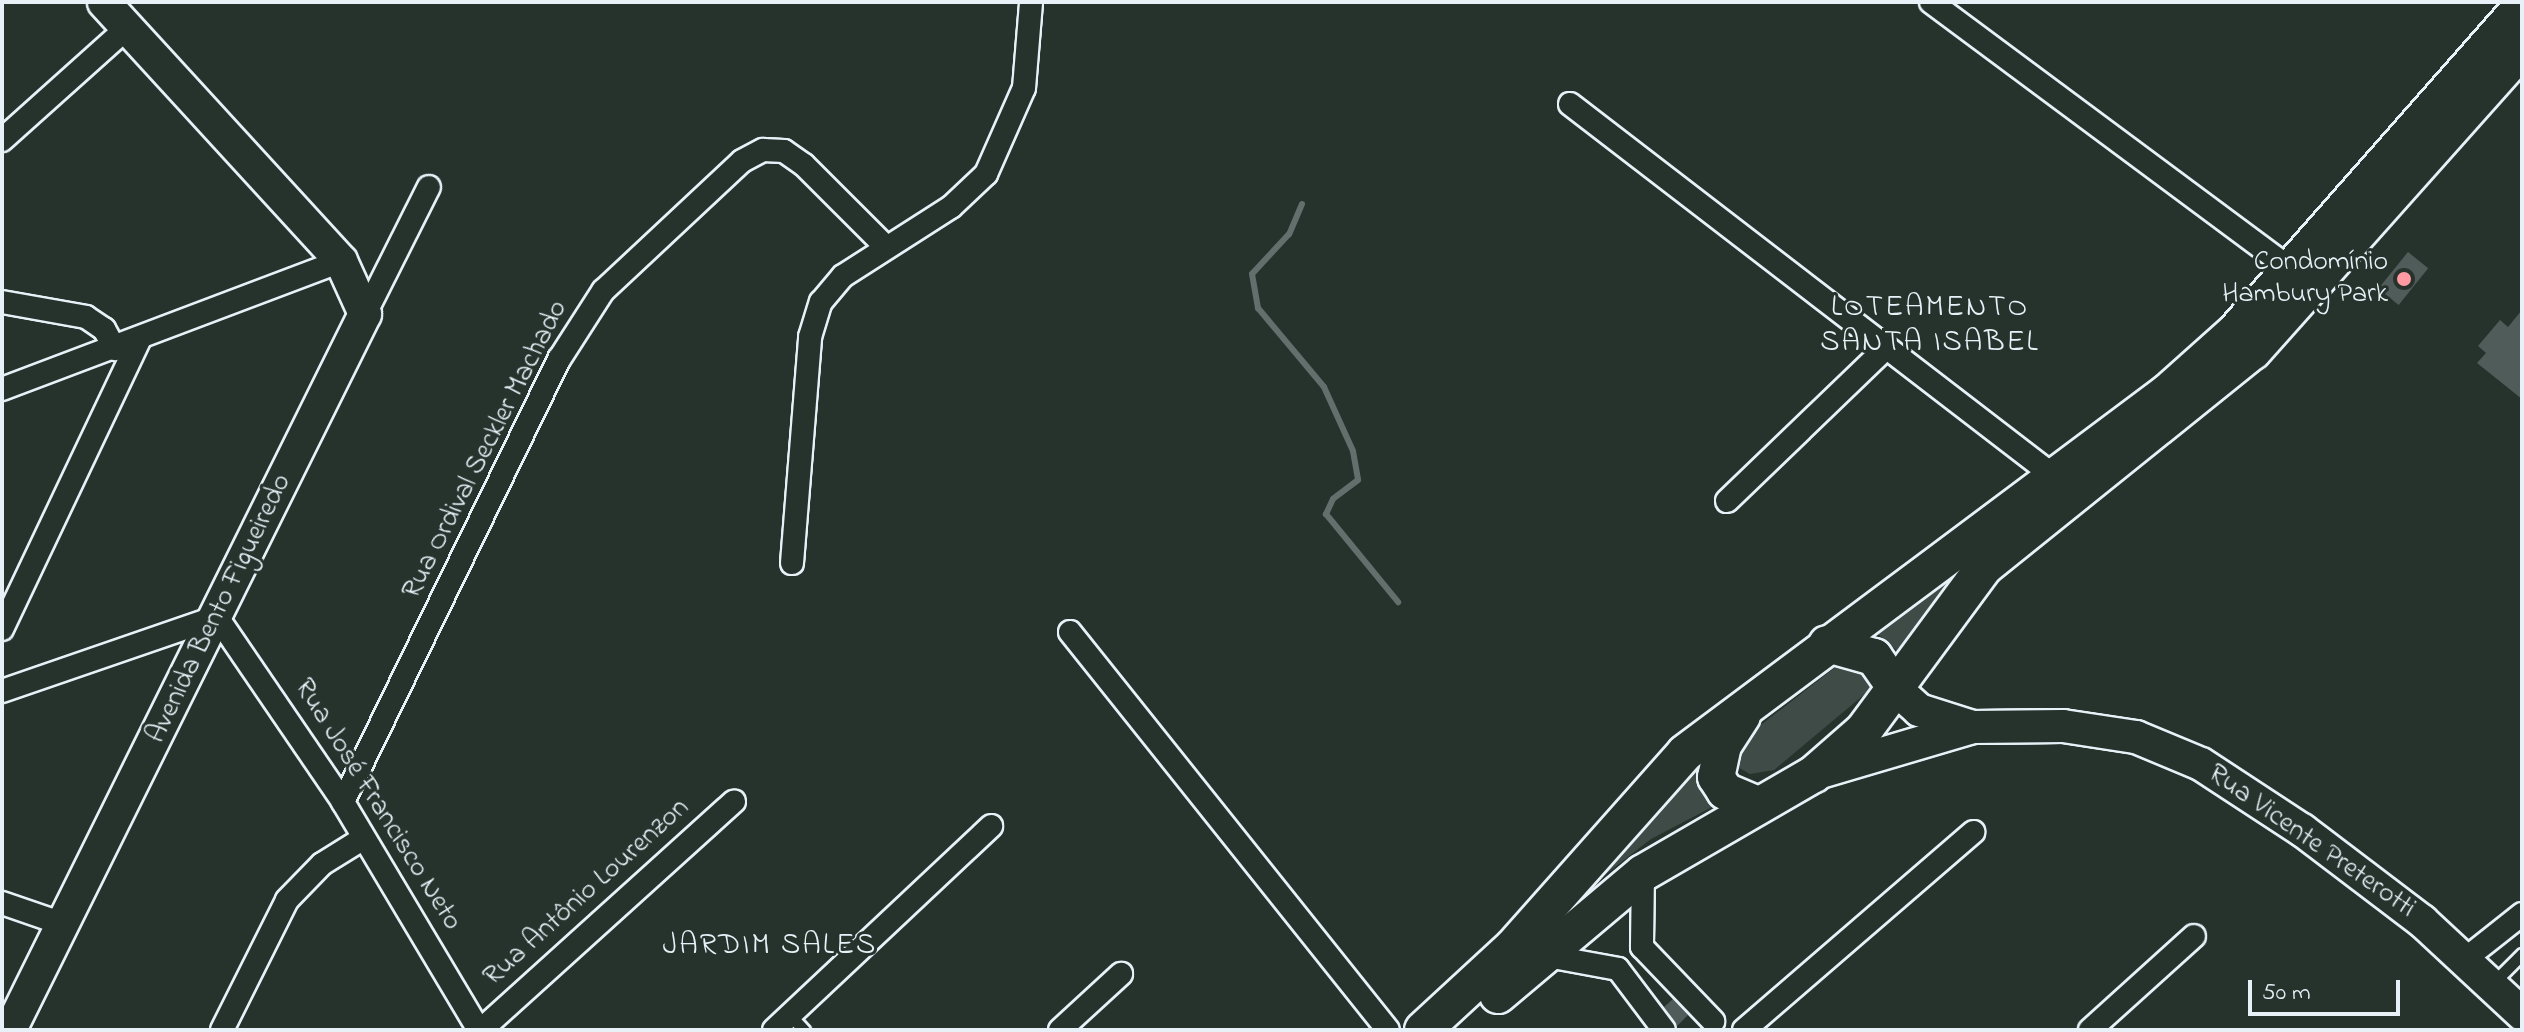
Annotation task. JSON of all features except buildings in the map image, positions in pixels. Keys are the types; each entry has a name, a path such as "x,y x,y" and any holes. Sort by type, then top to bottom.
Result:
{"main road":[{"path":"1423,1030 1513,947 1666,771 1827,644 2168,392 2292,270 2522,7"},
{"path":"1460,1030 1542,955 1643,873 1756,804 1814,774 1897,690 1984,567 2253,351 2522,49"},
{"path":"1827,644 1874,657 1897,690"},
{"path":"1747,708 1723,745 1716,777 1725,791 1756,804"}],"street":[{"path":"104,2 341,261 365,314"},
{"path":"792,563 810,337 821,302 885,246 951,207 986,174 1024,88 1031,2"},
{"path":"1931,2 2292,270"},
{"path":"2,140 127,28"},
{"path":"1570,104 2055,477"},
{"name":"Rua Ordival Seckler Machado","path":"343,802 560,358 603,291 742,161 763,150 784,151 804,165 885,246"},
{"name":"Avenida Bento Figueiredo","path":"10,1030 429,187"},
{"path":"2,389 115,349 341,261"},
{"path":"2,302 86,317 104,329 115,349"},
{"path":"2,629 140,339"},
{"path":"1727,501 1885,349"},
{"path":"2,691 217,617"},
{"name":"Rua José Francisco Neto","path":"217,617 343,802 480,1030"},
{"path":"1070,632 1388,1030"},
{"name":"Rua Vicente Preterotti","path":"1897,690 1919,710 1973,727"},
{"name":"Rua Vicente Preterotti","path":"1814,774 1973,727 2063,726 2136,737 2201,764 2302,830 2464,960 2522,1014"},
{"name":"Rua Antônio Lourenzon","path":"480,1030 734,801"},
{"path":"789,1025 991,826"},
{"path":"1744,1030 1973,832"},
{"path":"222,1030 287,900 322,864 364,838"},
{"path":"1643,873 1642,947 1704,1026 1737,1030"},
{"path":"2,903 63,924"},
{"path":"2464,960 2522,914"},
{"path":"2090,1030 2194,936"},
{"path":"1618,969 1642,947"},
{"path":"1542,955 1618,969 1664,1030"},
{"path":"1060,1030 1121,974"}],"lane":[{"path":"2491,985 2522,954"}],"shaded area":[{"path":"1975,554 1902,655 1871,628"},
{"path":"1846,659 1866,671 1872,688 1774,770 1750,774 1734,765 1744,738"},
{"path":"1694,762 1700,784 1716,805 1651,839 1588,888"}],"waterway":[{"path":"1302,204 1289,234 1252,274 1258,308 1324,387 1353,451 1358,480 1333,499 1326,514 1398,602"}],"place":[{"name":"Condomínio Hambury Park","path":"2404,279"}],"district":[{"name":"LOTEAMENTO SANTA ISABEL","path":"1930,325"},
{"name":"JARDIM SALES","path":"770,946"}]}
